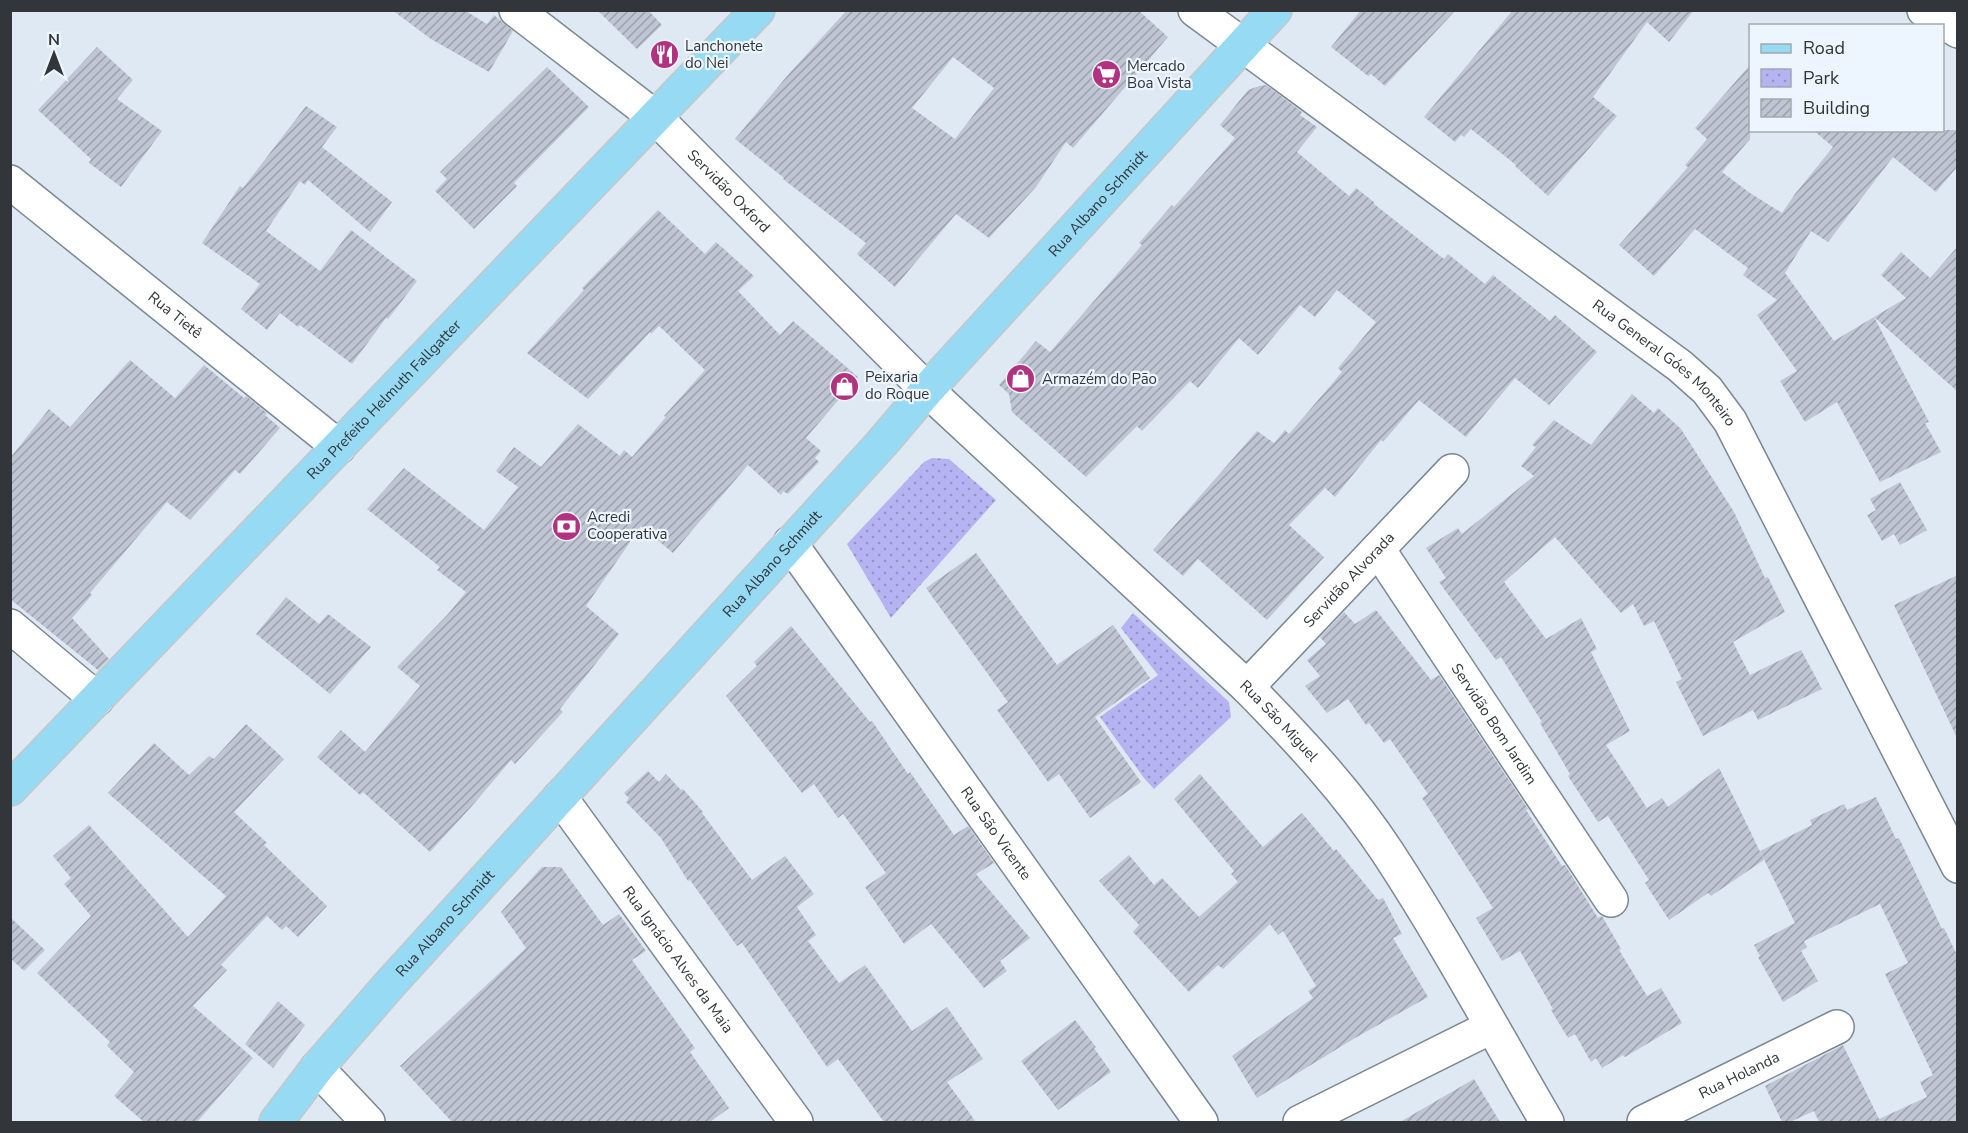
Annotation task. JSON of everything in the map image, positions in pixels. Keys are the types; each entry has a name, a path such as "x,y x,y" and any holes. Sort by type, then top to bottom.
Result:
{"main road":[{"name":"Rua Prefeito Helmuth Fallgatter","path":"10,789 758,10"},
{"name":"Rua Albano Schmidt","path":"276,1122 317,1068 390,984 882,443 927,390 1275,10"}],"street":[{"name":"Servidão Oxford","path":"516,10 656,117 927,390"},
{"name":"Rua General Góes Monteiro","path":"1195,10 1680,366 1707,390 1730,421 1958,866"},
{"path":"1924,10 1958,31"},
{"name":"Rua Tietê","path":"10,182 339,447"},
{"name":"Rua São Miguel","path":"927,390 1247,687 1330,776 1387,852 1548,1122"},
{"name":"Servidão Alvorada","path":"1247,687 1452,471"},
{"name":"Rua São Vicente","path":"790,543 1201,1122"},
{"name":"Servidão Bom Jardim","path":"1378,549 1611,900"},
{"path":"10,626 97,699"},
{"name":"Rua Ignácio Alves da Maia","path":"560,797 796,1122"},
{"path":"1300,1122 1491,1027"},
{"name":"Rua Holanda","path":"1644,1122 1837,1027"},
{"path":"317,1068 368,1122"}],"green space":[{"path":"932,458 949,459 996,500 891,618 847,544 924,462"},
{"path":"1133,613 1229,702 1231,717 1154,789 1100,717 1158,675 1121,628"}],"building":[{"path":"392,10 464,10 487,24 494,15 513,31 489,72 431,39"},
{"path":"597,10 648,10 662,25 637,49"},
{"path":"847,10 1138,10 1168,37 1073,148 1066,142 1036,187 989,238 956,214 895,287 857,254 866,243 735,139 787,76","holes":["953,57 994,88 955,139 912,108"]},
{"path":"1361,10 1456,10 1385,86 1371,74 1368,76 1331,47"},
{"path":"1513,10 1694,10 1669,42 1647,22 1593,97 1617,116 1548,196 1516,165 1471,129 1455,142 1424,117"},
{"path":"97,47 133,80 117,99 162,131 121,187 89,163 91,159 38,110"},
{"path":"1749,66 1750,139 1722,172 1782,213 1833,147 1815,132 1944,132 1944,130 1958,130 1958,166 1936,192 1893,157 1828,242 1811,231 1785,273 1834,341 1874,317 1929,422 1925,423 1941,452 1880,482 1837,402 1805,422 1780,381 1797,371 1757,315 1777,300 1743,275 1748,268 1695,229 1654,276 1619,245 1688,167 1685,165 1707,139 1695,128"},
{"path":"547,67 589,107 514,183 517,186 474,229 435,191 447,179 440,172"},
{"path":"1266,85 1302,112 1300,115 1317,127 1297,152 1349,196 1356,188 1444,259 1448,254 1485,284 1493,275 1550,321 1555,315 1597,352 1549,405 1515,378 1466,437 1419,400 1383,442 1381,440 1335,497 1325,488 1289,525 1324,557 1267,620 1198,559 1183,576 1153,550 1257,431 1274,443 1285,430 1289,434 1342,372 1338,368 1376,322 1337,290 1315,317 1300,305 1258,355 1239,338 1198,388 1190,381 1142,431 1137,426 1086,477 1012,412 1009,394 999,385 1036,341 1050,352 1142,245 1139,243 1235,138 1220,125 1248,90"},
{"path":"306,106 337,127 322,147 392,202 370,232 308,180 305,185 300,181 266,231 320,271 351,230 417,281 352,364 280,313 267,330 241,309 260,284 202,243 240,186 243,188"},
{"path":"658,210 705,254 716,242 754,276 738,291 780,335 793,321 858,377 806,438 821,451 815,458 819,462 788,494 783,491 781,495 748,465 673,553 641,526 586,606 619,634 560,709 563,712 515,764 511,760 430,852 363,792 360,795 317,757 341,730 365,752 420,686 397,667 466,592 437,570 440,567 367,509 404,468 484,530 518,487 496,471 514,447 541,467 578,424 620,456 624,450 632,457 666,417 664,416 705,370 659,326 651,334 650,332 588,399 527,353 584,290 582,288"},
{"path":"1958,246 1958,392 1874,317 1906,298 1881,275 1901,252 1930,278"},
{"path":"130,360 175,398 204,365 244,398 246,396 267,413 265,415 280,428 240,474 235,470 190,520 167,502 90,593 92,595 72,618 109,659 98,670 10,599 10,458 49,409 70,427"},
{"path":"1632,394 1654,413 1658,408 1681,429 1734,512 1765,578 1768,577 1785,612 1733,642 1750,675 1801,650 1822,689 1758,720 1753,710 1703,736 1676,682 1682,679 1654,621 1644,626 1633,604 1621,613 1555,537 1504,582 1546,639 1581,618 1597,649 1591,652 1630,731 1606,745 1647,808 1662,798 1668,807 1719,768 1739,808 1764,860 1711,896 1708,893 1669,920 1645,883 1649,880 1608,816 1598,822 1568,776 1570,774 1540,723 1542,722 1501,657 1496,660 1439,582 1446,578 1426,548 1458,528 1462,534 1534,476 1521,466 1536,447 1532,445 1554,420 1591,445"},
{"path":"1900,482 1927,530 1900,545 1894,534 1882,541 1867,515 1876,510 1870,499"},
{"path":"976,553 1057,665 1113,625 1150,678 1095,717 1141,782 1090,818 1059,774 1048,782 997,710 1008,702 926,588"},
{"path":"1958,575 1958,740 1894,605"},
{"path":"286,597 319,624 328,614 371,647 330,694 256,634"},
{"path":"1376,610 1431,680 1439,675 1528,809 1526,810 1562,866 1565,865 1598,918 1602,916 1621,949 1619,950 1647,996 1661,988 1682,1023 1602,1068 1596,1058 1591,1062 1575,1034 1568,1038 1520,951 1502,961 1476,918 1493,908 1422,798 1428,794 1390,739 1384,743 1369,723 1366,725 1348,699 1327,713 1305,686 1320,676 1307,660 1326,644 1320,637 1344,612 1355,624"},
{"path":"791,626 870,722 872,721 954,835 968,826 994,863 976,874 1030,938 1000,961 1007,971 984,988 931,924 904,944 865,887 886,873 843,814 838,818 814,784 802,793 726,696 757,666 754,662"},
{"path":"246,724 284,759 234,812 267,843 264,845 327,906 298,937 286,926 282,930 267,916 221,965 227,970 193,1006 253,1058 197,1122 144,1122 114,1096 134,1072 107,1046 110,1042 37,973 91,916 64,884 71,878 53,856 89,825 188,937 226,896 108,793 154,743 189,775 209,756 214,759"},
{"path":"648,771 659,782 666,774 681,790 683,789 703,812 752,880 785,856 814,894 797,907 816,935 808,941 839,983 865,965 912,1031 947,1007 983,1059 947,1082 976,1122 884,1122 838,1059 827,1067 742,943 737,946 690,880 688,881 661,838 626,802 629,798 624,793"},
{"path":"1200,774 1263,847 1302,813 1334,851 1336,849 1378,900 1383,898 1402,934 1393,938 1428,997 1355,1038 1257,1098 1232,1056 1313,998 1308,991 1316,986 1283,931 1278,935 1270,924 1223,969 1218,965 1189,992 1133,932 1139,925 1099,881 1129,855 1154,885 1162,878 1199,917 1238,882 1231,874 1234,871 1174,799"},
{"path":"1876,797 1958,957 1958,1122 1819,1122 1814,1111 1790,1122 1782,1122 1765,1086 1843,1045 1879,1119 1927,1097 1920,1082 1933,1075 1885,974 1908,963 1880,904 1804,941 1807,947 1801,951 1818,981 1783,1002 1758,957 1760,956 1754,945 1795,923 1760,851 1812,825 1810,820 1844,804 1847,810"},
{"path":"542,867 561,867 603,925 619,914 646,951 632,960 695,1048 690,1052 729,1108 710,1122 452,1122 400,1066 526,948 501,912"},
{"path":"10,917 45,950 24,971 10,958"},
{"path":"278,1001 305,1025 273,1068 245,1044"},
{"path":"1075,1020 1096,1047 1094,1048 1111,1072 1058,1110 1021,1061"},
{"path":"1474,1079 1500,1122 1400,1122"}],"place":[{"name":"Lanchonete do Nei","path":"664,55"},
{"name":"Mercado Boa Vista","path":"1106,75"},
{"name":"Armazém do Pão","path":"1021,379"},
{"name":"Peixaria do Roque","path":"844,386"},
{"name":"Acredi Cooperativa","path":"566,526"}]}
